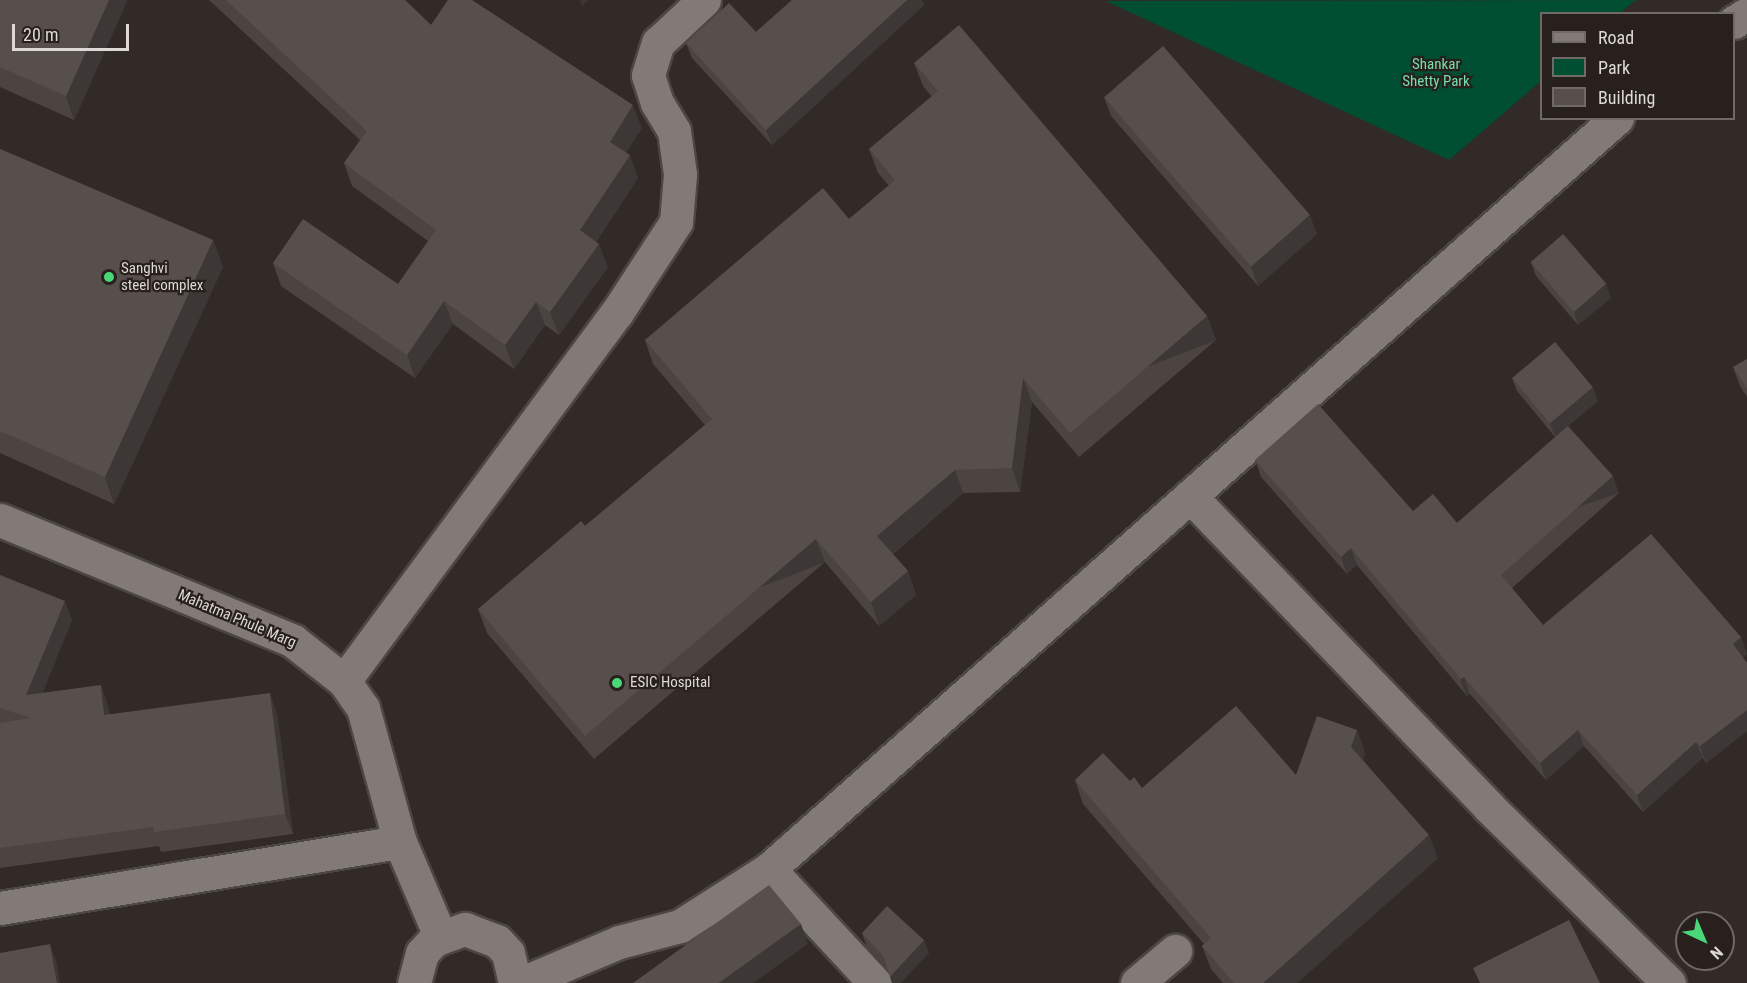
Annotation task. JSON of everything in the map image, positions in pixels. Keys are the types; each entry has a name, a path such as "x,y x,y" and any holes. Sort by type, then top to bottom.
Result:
{"street":[{"path":"344,681 616,314 676,222 680,174 674,131 657,103 648,75 658,43 704,0"},
{"path":"522,983 581,972 619,942 680,926 769,869 1191,498 1615,120"},
{"path":"1191,498 1489,807 1669,983"},
{"name":"Mahatma Phule Marg","path":"0,520 294,641 344,681 363,708 400,842 440,936"},
{"path":"0,908 400,842"},
{"path":"769,869 876,983"},
{"path":"414,983 422,953 440,936 465,929 497,940 508,953 515,983"},
{"path":"1137,983 1175,951"}],"green space":[{"name":"Shankar Shetty Park","path":"1636,0 1621,12 1540,12 1540,82 1449,160 1106,1"}],"building":[{"path":"0,0 109,0 66,96 0,67"},
{"path":"226,0 405,0 431,25 448,0 472,0 633,105 610,142 630,155 580,230 599,244 550,312 536,302 505,345 444,301 407,355 273,263 303,219 398,284 436,230 344,163 367,131"},
{"path":"792,0 907,0 766,130 686,43 729,3 756,32"},
{"path":"959,25 1207,316 1070,433 1023,378 1012,468 955,470 877,536 908,571 871,602 816,539 585,736 478,609 581,521 585,526 712,419 645,340 823,188 849,219 895,180 869,149 938,91 914,63"},
{"path":"1163,46 1310,215 1251,266 1104,97"},
{"path":"0,149 213,240 105,477 0,431"},
{"path":"1563,234 1606,284 1574,312 1531,262"},
{"path":"1555,342 1593,387 1550,423 1512,378"},
{"path":"1747,359 1747,389 1733,367"},
{"path":"1318,404 1413,511 1433,494 1457,523 1568,426 1613,476 1501,575 1543,625 1651,534 1741,637 1733,644 1747,663 1747,710 1700,746 1696,742 1637,795 1578,730 1540,763 1464,677 1461,679 1351,548 1341,557 1255,460"},
{"path":"0,575 65,601 26,695 101,685 104,715 270,693 285,814 154,832 153,827 0,848 0,723 31,718 0,708"},
{"path":"1236,706 1296,775 1317,716 1357,730 1351,747 1429,835 1263,983 1234,983 1202,946 1211,938 1075,780 1103,753 1130,781 1134,777 1142,788"},
{"path":"769,885 801,924 719,983 633,983"},
{"path":"887,906 924,940 890,977 884,957 862,933"},
{"path":"1569,920 1600,983 1480,983 1473,968"},
{"path":"50,944 57,983 0,983 0,953"}],"place":[{"name":"Sanghvi steel complex","path":"109,277"},
{"name":"ESIC Hospital","path":"617,683"}]}
